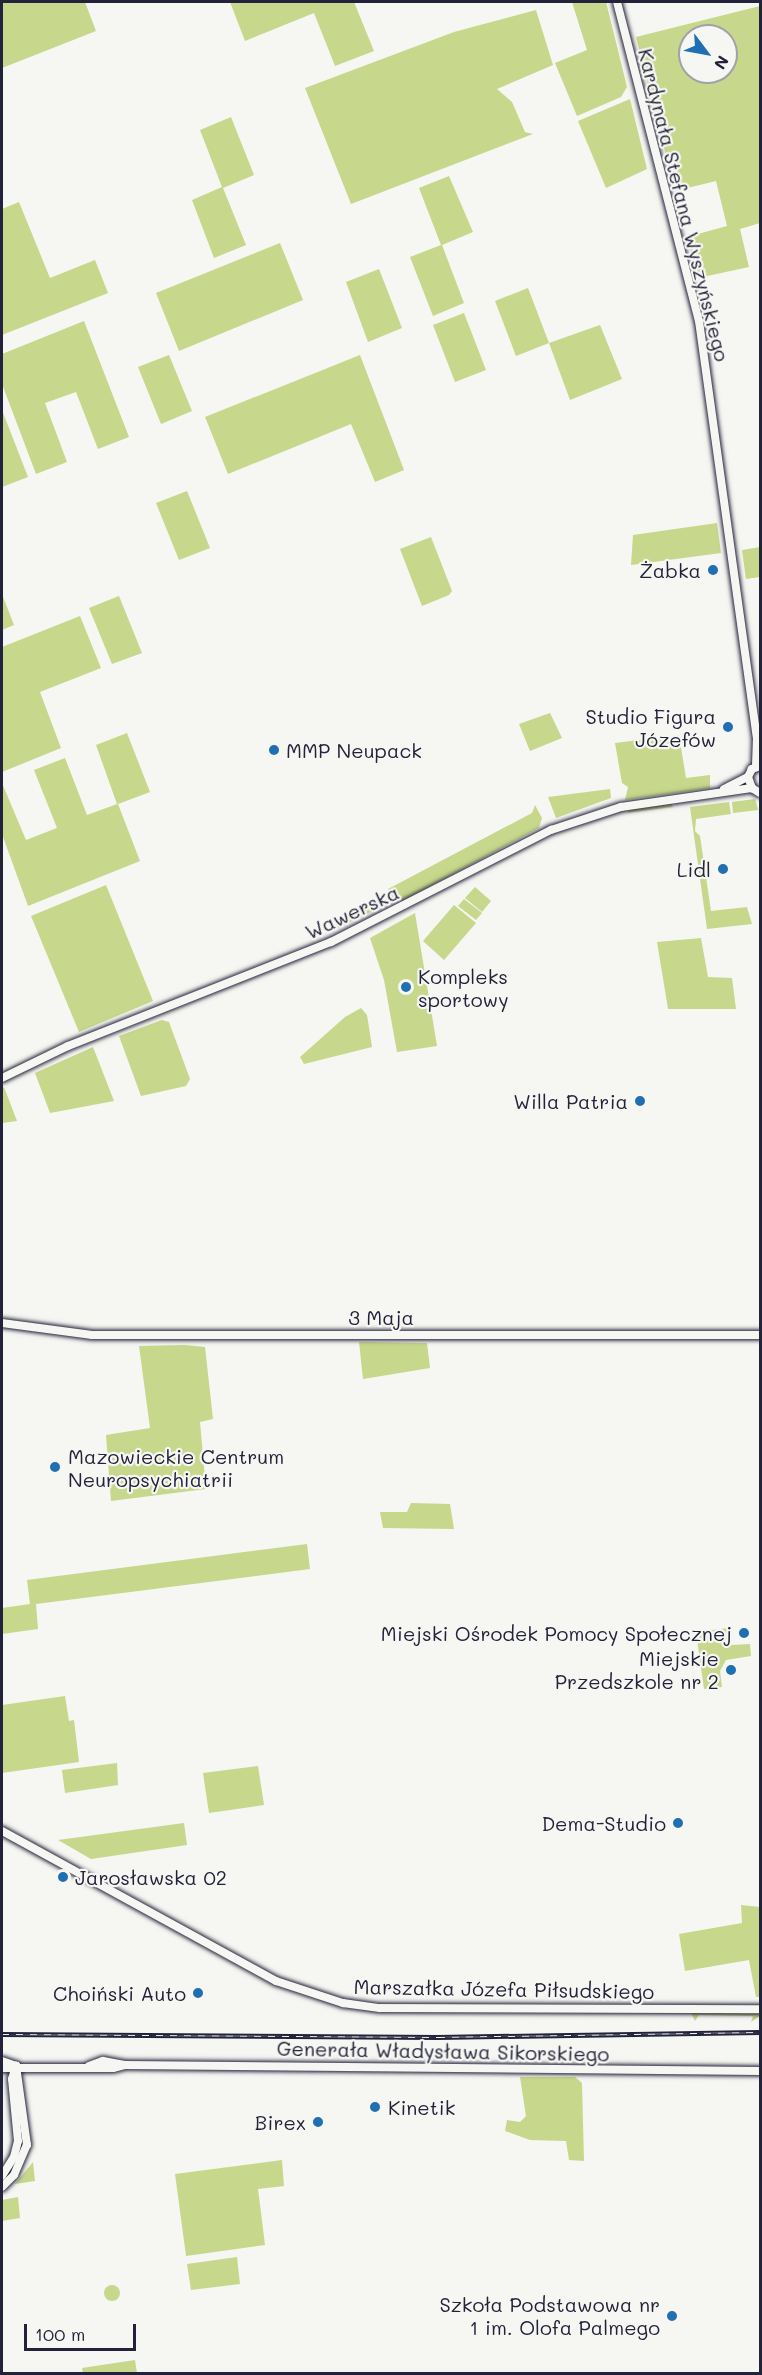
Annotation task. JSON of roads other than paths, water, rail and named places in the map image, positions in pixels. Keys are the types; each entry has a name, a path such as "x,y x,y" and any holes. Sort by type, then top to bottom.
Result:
{"main road":[{"name":"Kardynała Stefana Wyszyńskiego","path":"617,2 699,321 757,737 758,766"},
{"name":"Kardynała Stefana Wyszyńskiego","path":"757,737 760,747"},
{"path":"758,766 748,777 752,788 760,793"},
{"name":"Wawerska","path":"718,792 748,777"},
{"name":"Wawerska","path":"2,1078 68,1047 332,942 550,830 621,807 752,788"},
{"name":"3 Maja","path":"2,1323 92,1335 760,1335"},
{"name":"Marszałka Józefa Piłsudskiego","path":"2,1831 267,1976 343,2003 380,2008 760,2009"},
{"path":"2,2061 16,2066"},
{"path":"2,2068 16,2066"},
{"path":"2,2176 14,2157 18,2142 12,2079 16,2066"},
{"path":"2,2187 14,2175 27,2145 16,2066"},
{"name":"Generała Władysława Sikorskiego","path":"16,2066 760,2071"}],"railway":[{"path":"2,2034 438,2037 760,2032"}],"place":[{"name":"Żabka","path":"713,570"},
{"name":"Studio Figura Józefów","path":"728,727"},
{"name":"MMP Neupack","path":"274,750"},
{"name":"Lidl","path":"723,869"},
{"name":"Kompleks sportowy","path":"406,987"},
{"name":"Willa Patria","path":"640,1101"},
{"name":"Mazowieckie Centrum Neuropsychiatrii","path":"55,1467"},
{"name":"Miejski Ośrodek Pomocy Społecznej","path":"744,1633"},
{"name":"Miejskie Przedszkole nr 2","path":"731,1670"},
{"name":"Dema-Studio","path":"678,1823"},
{"name":"Jarosławska 02","path":"63,1877"},
{"name":"Choiński Auto","path":"198,1993"},
{"name":"Kinetik","path":"375,2107"},
{"name":"Birex","path":"318,2122"},
{"name":"Szkoła Podstawowa nr 1 im. Olofa Palmego","path":"672,2316"}]}
